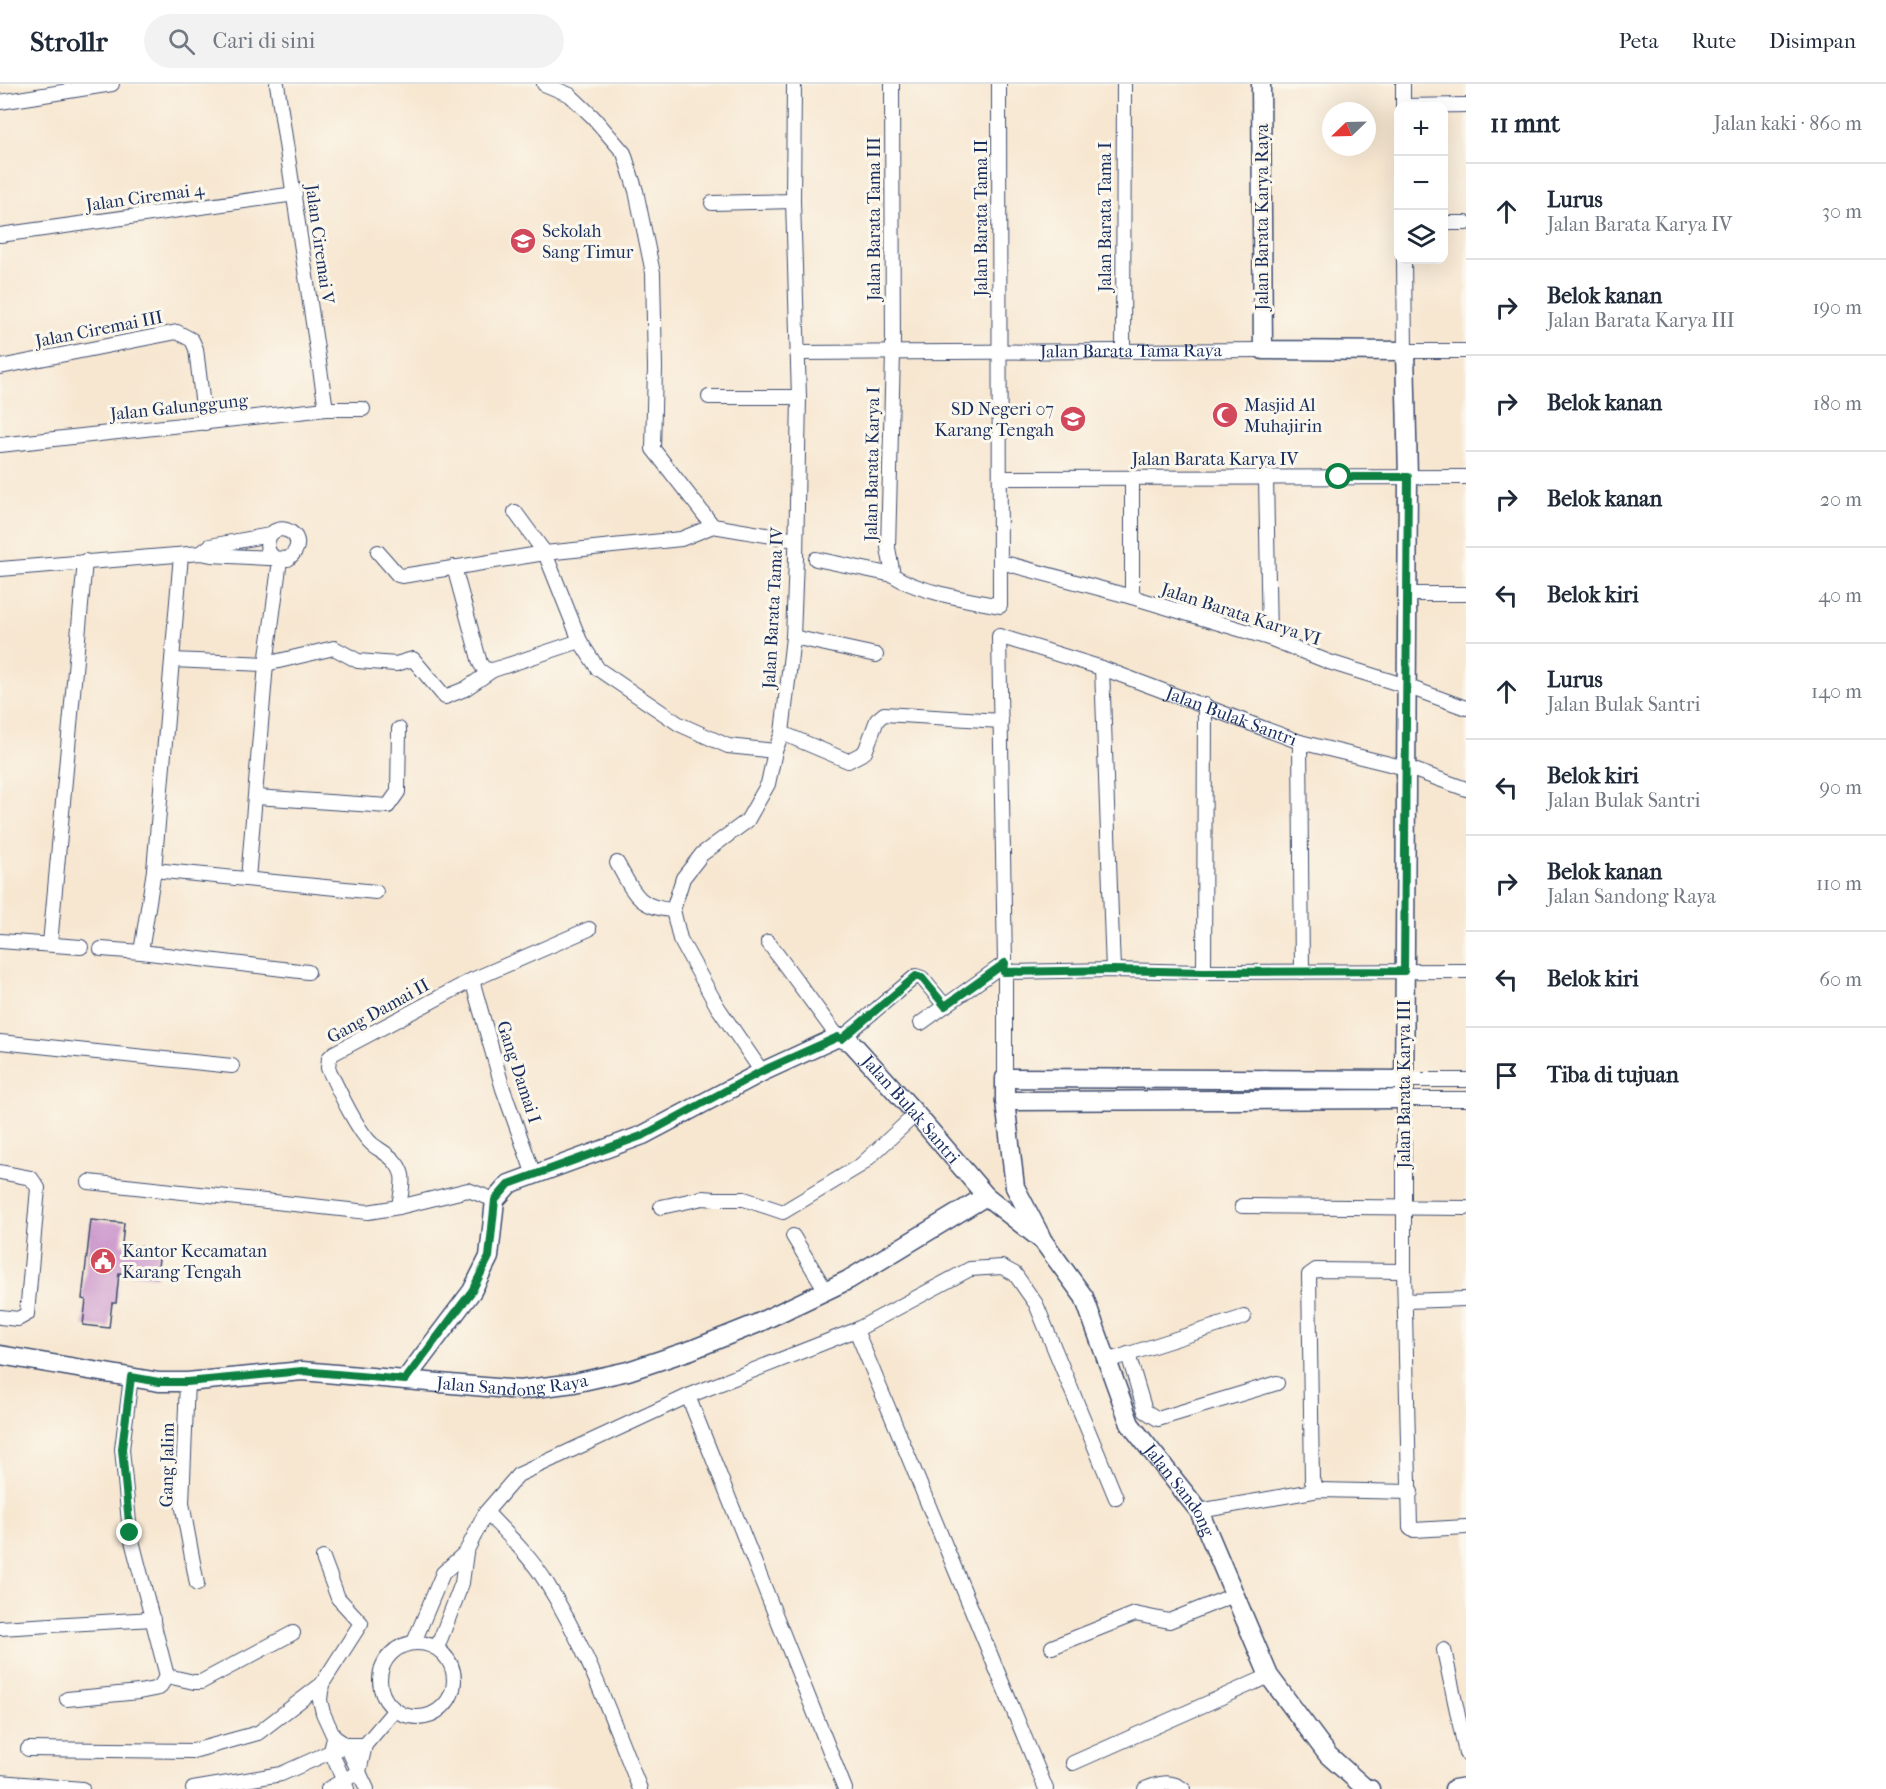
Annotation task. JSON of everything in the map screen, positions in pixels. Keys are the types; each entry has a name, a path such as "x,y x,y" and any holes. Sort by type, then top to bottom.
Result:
{"street":[{"path":"0,102 112,84"},
{"name":"Jalan Ciremai V","path":"277,84 326,409"},
{"path":"544,84 570,94 624,153 636,191 653,273 654,449 713,526"},
{"name":"Jalan Barata Tama IV","path":"673,910 683,878 702,854 747,821 768,784 782,733 793,637 799,397 794,201 794,84"},
{"name":"Jalan Barata Tama III","path":"892,84 892,353"},
{"name":"Jalan Barata Tama II","path":"893,575 902,582 1000,606 999,84"},
{"name":"Jalan Barata Tama I","path":"1123,350 1124,84"},
{"name":"Jalan Barata Karya Raya","path":"1261,84 1263,350"},
{"path":"1403,84 1403,102"},
{"path":"1448,105 1466,105"},
{"name":"Jalan Ciremai 4","path":"0,235 295,194"},
{"path":"712,202 794,201"},
{"path":"1448,223 1466,223"},
{"path":"1404,264 1405,351"},
{"name":"Jalan Ciremai III","path":"0,367 177,332 192,340 196,349 205,423"},
{"name":"Jalan Barata Tama Raya","path":"797,353 999,353 1123,350 1466,351"},
{"name":"Jalan Barata Karya III","path":"1405,351 1408,477 1404,1271 1410,1528 1414,1530 1466,1527"},
{"name":"Jalan Barata Karya I","path":"892,353 888,548 893,575"},
{"path":"709,397 799,397"},
{"name":"Jalan Galunggung","path":"0,445 326,409 363,409"},
{"path":"1132,477 1132,597"},
{"path":"1266,477 1269,638"},
{"name":"Jalan Barata Karya IV","path":"1000,478 1466,477"},
{"path":"515,512 546,553 580,641 598,669 679,724 728,746 776,751"},
{"path":"378,552 398,575 402,576 546,553 681,539 713,526 796,540"},
{"path":"0,569 201,553 288,559 295,554 298,546 297,538 292,532 284,529 276,530 270,535 210,546 201,553"},
{"path":"270,535 267,551 277,559"},
{"path":"141,952 154,870 181,555"},
{"path":"248,879 277,559"},
{"path":"816,559 893,575"},
{"path":"50,944 85,561"},
{"name":"Jalan Barata Karya VI","path":"1001,562 1132,597 1269,638 1329,662 1466,708"},
{"path":"454,567 480,663 484,669 493,670"},
{"path":"1407,594 1466,594"},
{"name":"Jalan Bulak Santri","path":"1001,721 999,636 1102,668 1300,742 1405,768 1466,789"},
{"path":"793,637 876,655"},
{"path":"172,660 266,664 334,648 358,661 396,664 413,659 445,697 465,689 493,670 580,641"},
{"path":"1102,668 1113,970"},
{"path":"1204,972 1205,705"},
{"path":"782,733 848,761 865,752 877,720 884,714 1001,721 1005,1101 1015,1187 1043,1241"},
{"path":"256,797 388,806 398,792 399,729"},
{"path":"1300,742 1302,972"},
{"path":"617,863 637,897 655,909 673,910 680,939 717,1006 762,1071"},
{"path":"154,870 376,892"},
{"path":"471,980 589,928"},
{"path":"0,940 81,947"},
{"path":"768,942 840,1038"},
{"path":"101,949 308,972"},
{"path":"921,1023 1005,968 1204,972 1466,971"},
{"path":"405,1380 472,1291 489,1257 495,1200 509,1184 644,1135 762,1071 840,1038 916,976 922,978 945,1006"},
{"name":"Gang Damai I","path":"471,980 503,1089 534,1175"},
{"name":"Gang Damai II","path":"399,1207 402,1176 400,1169 394,1160 373,1145 362,1132 328,1068 329,1058 334,1053 471,980"},
{"name":"Jalan Bulak Santri","path":"840,1038 851,1042 987,1196"},
{"path":"0,1042 232,1066"},
{"path":"1005,1078 1466,1080"},
{"path":"1005,1101 1466,1099"},
{"path":"662,1207 703,1198 744,1198 783,1212 861,1165 916,1114"},
{"path":"0,1172 30,1178 38,1188 27,1314 18,1319 0,1317"},
{"path":"89,1182 369,1212 468,1190 495,1200"},
{"name":"Jalan Sandong","path":"987,1196 1043,1241 1084,1297 1130,1424 1199,1511 1269,1676 1328,1755 1364,1787 1370,1789"},
{"name":"Jalan Sandong Raya","path":"0,1355 159,1382 187,1382 302,1371 520,1389 574,1383 628,1371 691,1350 756,1324 826,1291 987,1196"},
{"path":"1242,1206 1466,1208"},
{"path":"793,1236 826,1291"},
{"path":"437,1648 462,1583 466,1552 486,1512 518,1475 688,1395 856,1330 970,1269 1002,1267 1015,1274 1036,1304 1116,1498"},
{"path":"1319,1490 1312,1480 1309,1275 1316,1270 1404,1271"},
{"path":"1406,1301 1466,1299"},
{"path":"1107,1361 1244,1317"},
{"path":"856,1330 1046,1789"},
{"path":"1128,1354 1145,1411 1158,1419 1277,1383"},
{"path":"67,1699 159,1688 166,1676 130,1533 122,1449 131,1377"},
{"name":"Gang Jalim","path":"187,1382 182,1503 196,1584"},
{"path":"688,1395 845,1789"},
{"path":"1199,1511 1319,1490 1410,1492"},
{"path":"486,1512 524,1552 546,1581 598,1683 640,1789"},
{"path":"414,1642 443,1573 466,1552"},
{"path":"28,1749 193,1751 258,1733 322,1684 361,1623 338,1598 323,1558"},
{"path":"1052,1647 1135,1614 1169,1621 1234,1595"},
{"path":"0,1628 153,1619"},
{"path":"166,1676 201,1682 293,1633"},
{"path":"414,1642 426,1643 437,1648 449,1661 454,1677 452,1694 442,1708 427,1716 410,1717 394,1710 382,1696 379,1678 384,1661 396,1648 414,1642"},
{"path":"1444,1650 1466,1753"},
{"path":"1073,1763 1269,1676"},
{"path":"322,1684 320,1700 345,1786"},
{"path":"328,1789 345,1786 360,1772 365,1745 394,1710"},
{"path":"193,1789 281,1774 332,1744 365,1745"},
{"path":"346,1744 367,1789"},
{"path":"0,1782 82,1789"},
{"path":"1145,1789 1157,1784 1173,1782 1183,1789"},
{"path":"1454,1789 1466,1787"}],"building":[{"name":"Kantor Kecamatan Karang Tengah","path":"91,1220 124,1223 122,1244 160,1249 157,1277 119,1273 116,1303 112,1303 109,1328 83,1325 86,1300 82,1299"}],"place":[{"name":"Sekolah Sang Timur","path":"523,241"},
{"name":"Masjid Al Muhajirin","path":"1225,415"},
{"name":"SD Negeri 07 Karang Tengah","path":"1073,419"},
{"name":"Kantor Kecamatan Karang Tengah","path":"103,1261"}],"route":[{"path":"130,1533 122,1449 131,1377 159,1382 187,1382 302,1371 405,1380 472,1291 489,1257 495,1200 509,1184 644,1135 762,1071 838,1037 842,1039 916,976 922,978 945,1006 1005,963 1004,972 1404,971 1408,477 1339,477"}]}
